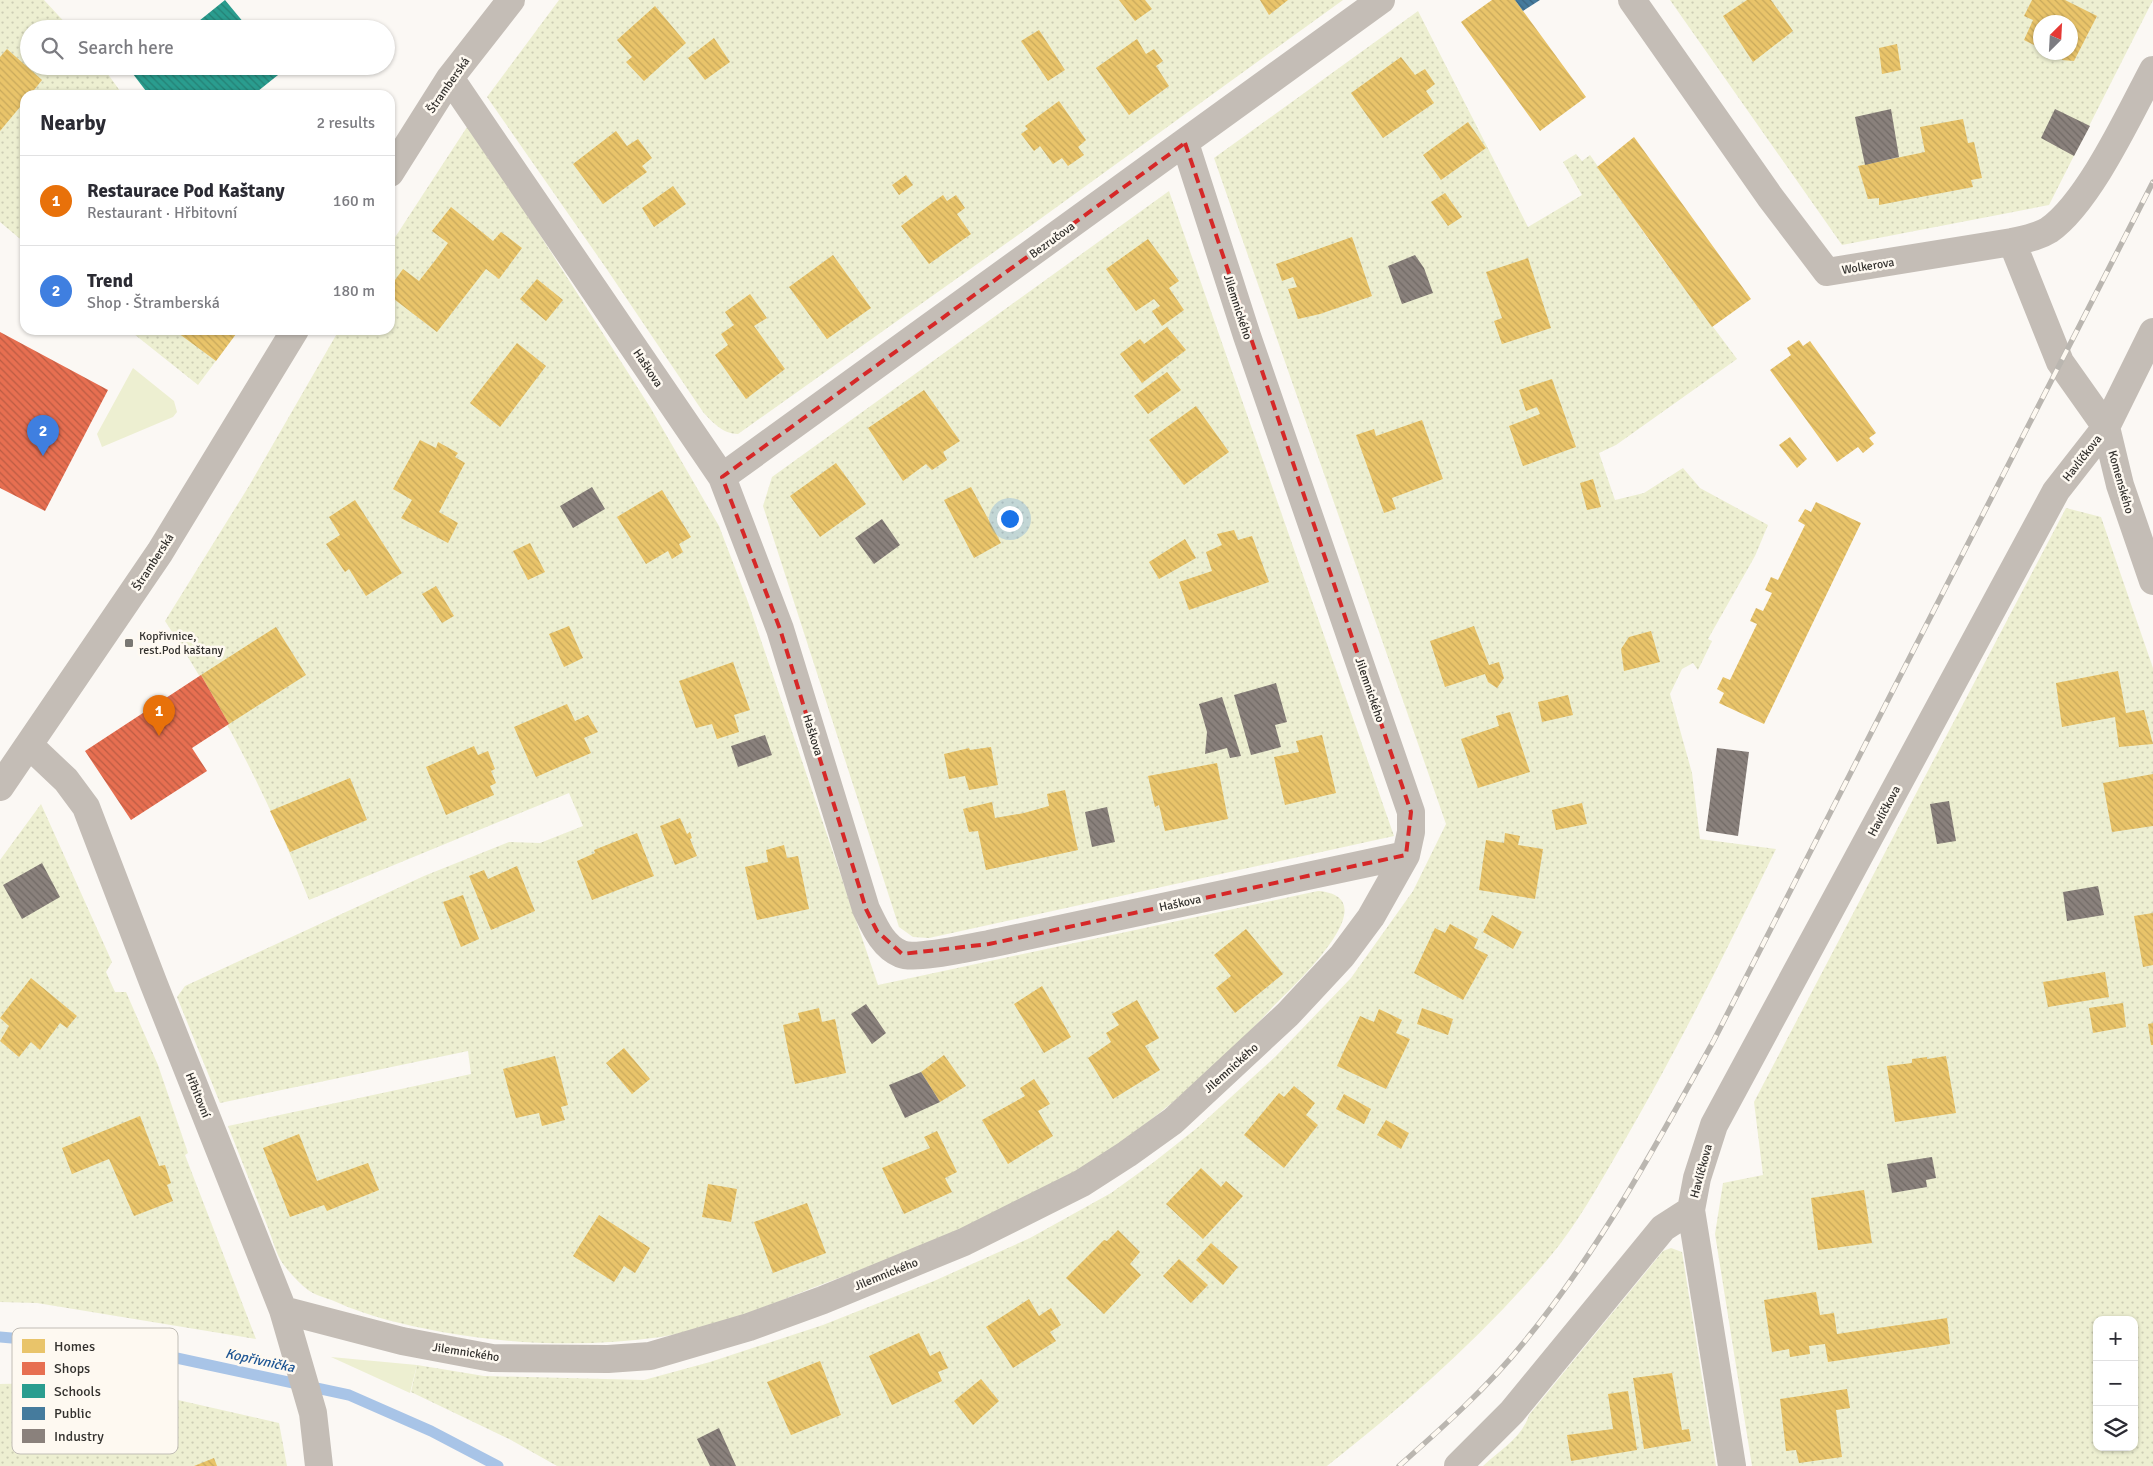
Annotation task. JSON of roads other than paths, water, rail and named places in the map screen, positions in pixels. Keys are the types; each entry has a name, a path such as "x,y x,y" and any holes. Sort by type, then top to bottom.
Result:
{"street":[{"name":"Štramberská","path":"395,165 450,78 511,0"},
{"name":"Bezručova","path":"722,477 1382,0"},
{"name":"Wolkerova","path":"1632,0 1765,189 1827,272 2012,242 2033,238 2046,231 2060,221 2071,208 2113,145 2153,70"},
{"name":"Haškova","path":"450,78 722,477 780,629 866,909 877,932 888,945 902,954 921,954 989,944 1406,855"},
{"name":"Jilemnického","path":"282,1310 402,1341 492,1358 608,1359 650,1356 749,1327 823,1300 964,1242 1082,1183 1173,1121 1288,1014 1342,956 1371,917 1406,855 1411,832 1411,812 1247,336 1185,143"},
{"path":"2012,242 2060,362 2106,427 2153,332"},
{"name":"Štramberská","path":"0,787 30,746 160,552 292,335"},
{"name":"Komenského","path":"2106,427 2120,484 2153,581"},
{"name":"Havlíčkova","path":"1732,1466 1691,1210 1697,1178 1719,1117 2056,491 2106,427"},
{"name":"Hřbitovní","path":"30,746 66,780 86,807 152,982 282,1310 313,1413 319,1466"},
{"name":"Havlíčkova","path":"1458,1466 1512,1412 1664,1228 1691,1210"}],"waterway":[{"name":"Kopřivnička","path":"0,1337 12,1338"},
{"name":"Kopřivnička","path":"178,1358 349,1395 431,1431 498,1466"}],"railway":[{"path":"1399,1466 1480,1390 1525,1341 1603,1233 1649,1157 1714,1040 2153,182"}],"place":[{"name":"Trend","path":"43,456"},
{"name":"Kopřivnice, rest.Pod kaštany","path":"129,643"},
{"name":"Restaurace Pod Kaštany","path":"159,736"}]}
